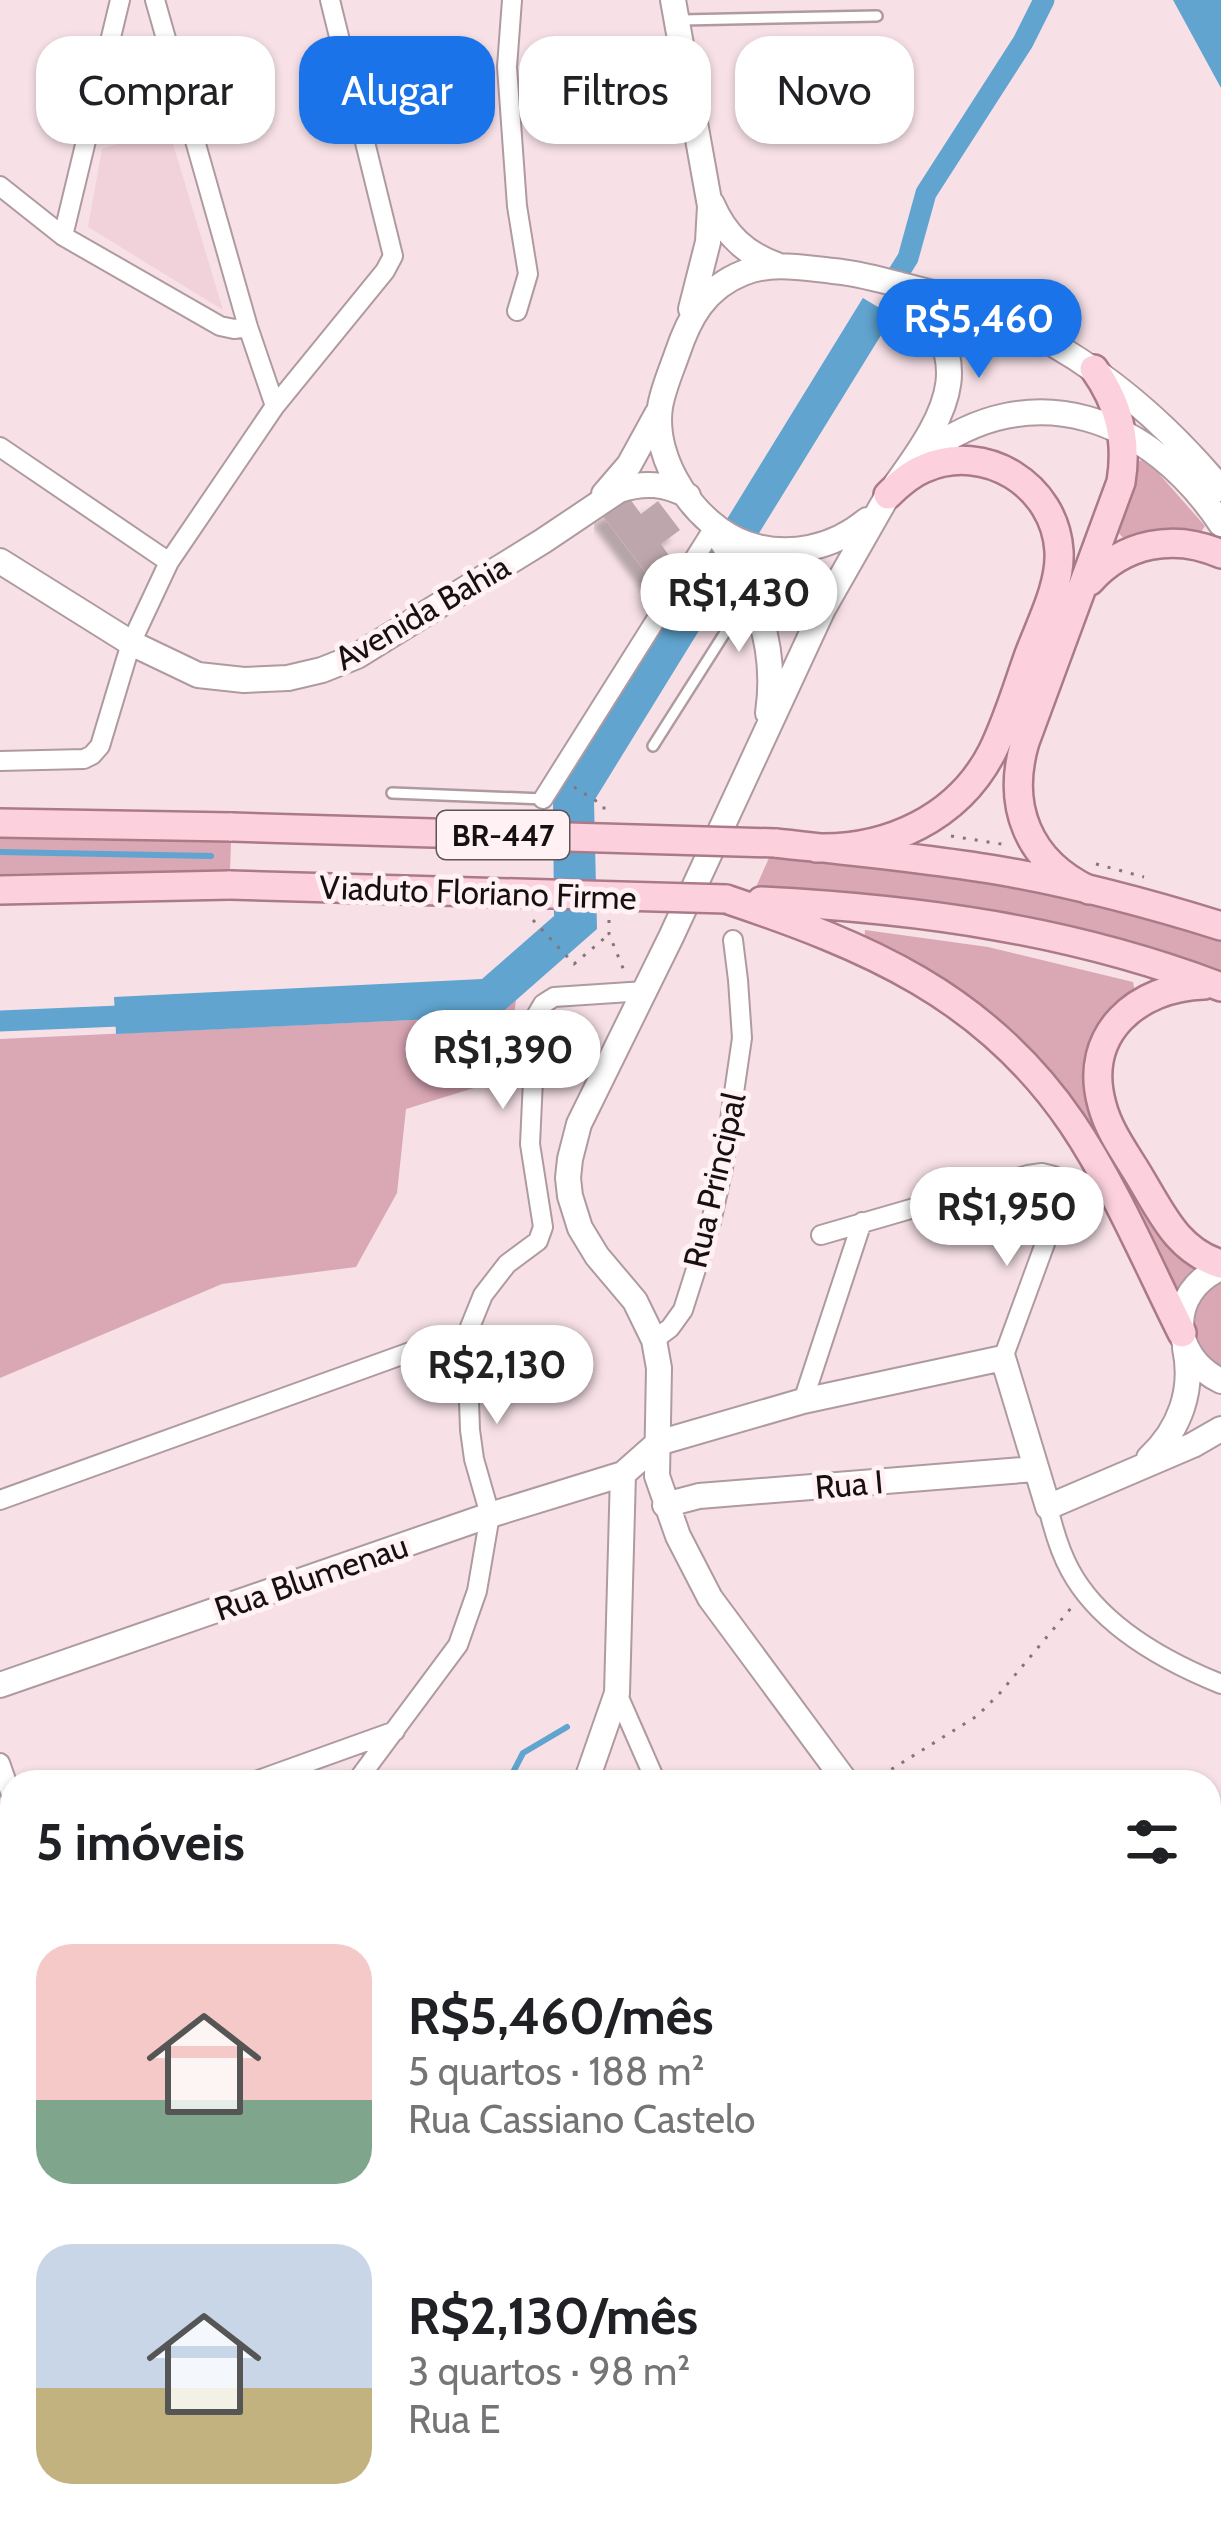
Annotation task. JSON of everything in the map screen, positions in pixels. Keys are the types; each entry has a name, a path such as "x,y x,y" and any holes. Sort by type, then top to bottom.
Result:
{"main road":[{"path":"1093,877 1061,874 1032,840 1017,790 1020,758 1121,482 1123,433 1112,398 1094,369"},
{"path":"816,848 883,841 929,820 959,796 992,751 1056,580 1059,550 1053,520 1037,494 1014,475 986,463 956,460 927,467 888,495"},
{"path":"1084,590 1103,567 1145,546 1176,542 1221,554"},
{"name":"Viaduto Floriano Firme","path":"0,823 816,848"},
{"name":"BR-447","path":"816,848 1093,877 1221,926"},
{"name":"Viaduto Floriano Firme","path":"0,890 230,885 741,902"},
{"path":"741,902 842,940 904,970 966,1011 1017,1055 1056,1100 1090,1152 1183,1340"},
{"name":"BR-447","path":"741,902 879,908 989,923 1119,953 1221,987"},
{"path":"1221,987 1170,988 1131,1007 1106,1040 1099,1082 1107,1121 1172,1229 1191,1250 1221,1266"}],"street":[{"path":"64,236 120,0"},
{"path":"155,0 275,406"},
{"path":"0,761 84,759 100,746 130,643 169,562 275,406 394,256 330,0"},
{"path":"512,0 507,67 527,274 518,311"},
{"path":"675,10 709,191 717,216 732,238 753,255 777,265 868,276 964,302 1041,336 1142,406 1221,489"},
{"path":"0,186 64,236 220,326 248,327"},
{"path":"709,191 708,242 660,406 662,442 688,496 714,529 745,556 770,664 762,739"},
{"path":"687,323 728,280 777,265"},
{"path":"745,556 824,545 856,529 888,495 937,424 949,380 946,349 909,290"},
{"name":"Avenida Bahia","path":"577,517 629,465 660,406"},
{"path":"908,467 978,423 1017,413 1077,415 1123,433 1173,467 1221,524"},
{"path":"0,447 169,562"},
{"name":"Avenida Bahia","path":"0,561 130,643 198,675 288,678 357,656 619,490 657,484 688,496"},
{"path":"837,1770 710,1598 686,1553 657,1476 659,1368 654,1340 643,1313 587,1242 568,1178 580,1124 844,566 888,495"},
{"path":"543,799 714,529"},
{"name":"Rua Principal","path":"654,1340 682,1310 723,1168 742,1038 733,940"},
{"path":"365,1770 458,1645 477,1591 490,1515 470,1430 467,1343 483,1294 507,1264 538,1240 543,1227 530,1144 539,1010 554,997 645,992"},
{"path":"821,1235 1028,1174 1054,1176 1061,1200 1004,1358 1035,1469 1068,1567 1084,1593 1158,1654 1221,1684"},
{"path":"803,1401 862,1222"},
{"path":"1133,1469 1158,1449 1183,1408 1188,1377 1181,1320 1188,1295 1221,1266"},
{"path":"1183,1340 1199,1367 1221,1381"},
{"path":"0,1500 424,1347 467,1343"},
{"path":"590,1770 617,1694 623,1474 658,1443 803,1401 1004,1358"},
{"path":"1048,1507 1221,1429"},
{"name":"Rua I","path":"665,1505 699,1496 1035,1469"},
{"name":"Rua Blumenau","path":"0,1684 490,1515 623,1474"},
{"path":"617,1694 651,1770"},
{"path":"286,1770 395,1731"}],"lane":[{"path":"675,10 877,16"},
{"path":"653,746 752,590"},
{"path":"392,794 543,799"}],"path":[{"path":"566,781 595,800"},
{"path":"929,820 938,834 1020,848 1032,840"},
{"path":"1093,877 1156,881"},
{"path":"533,923 574,964 609,934"},
{"path":"890,1770 977,1716 1084,1593"}],"shaded area":[{"path":"117,144 173,144 223,310 88,227 102,149"},
{"path":"1146,459 1205,526 1201,532 1166,528 1124,539 1117,531 1135,462"},
{"path":"0,838 231,842 230,871 0,874"},
{"path":"769,858 941,872 1111,906 1221,939 1221,973 998,912 756,887"},
{"path":"865,930 988,947 1133,982 1135,992 1088,1059 1194,1270 1176,1294 1081,1118 864,942"},
{"path":"516,1000 506,1078 406,1109 397,1193 356,1267 222,1284 0,1378 0,1039 498,1016"},
{"path":"1221,1277 1221,1371 1205,1361 1190,1332 1196,1300"}],"water":[{"path":"1173,0 1221,0 1221,88"},
{"path":"893,249 923,267 594,801 597,929 498,1016 116,1034 114,997 482,979 554,916 553,802"}],"pier":[{"path":"891,244 929,267 898,319 858,295"}],"building":[{"path":"630,499 641,514 658,501 680,530 661,544 672,560 655,585 602,515"}],"waterway":[{"path":"893,282 908,258 926,193 1023,42 1044,0"},
{"path":"0,852 211,856"},
{"path":"453,1014 478,1075 514,1082"},
{"path":"0,1021 143,1015"},
{"path":"514,1770 523,1753 567,1727"}]}
